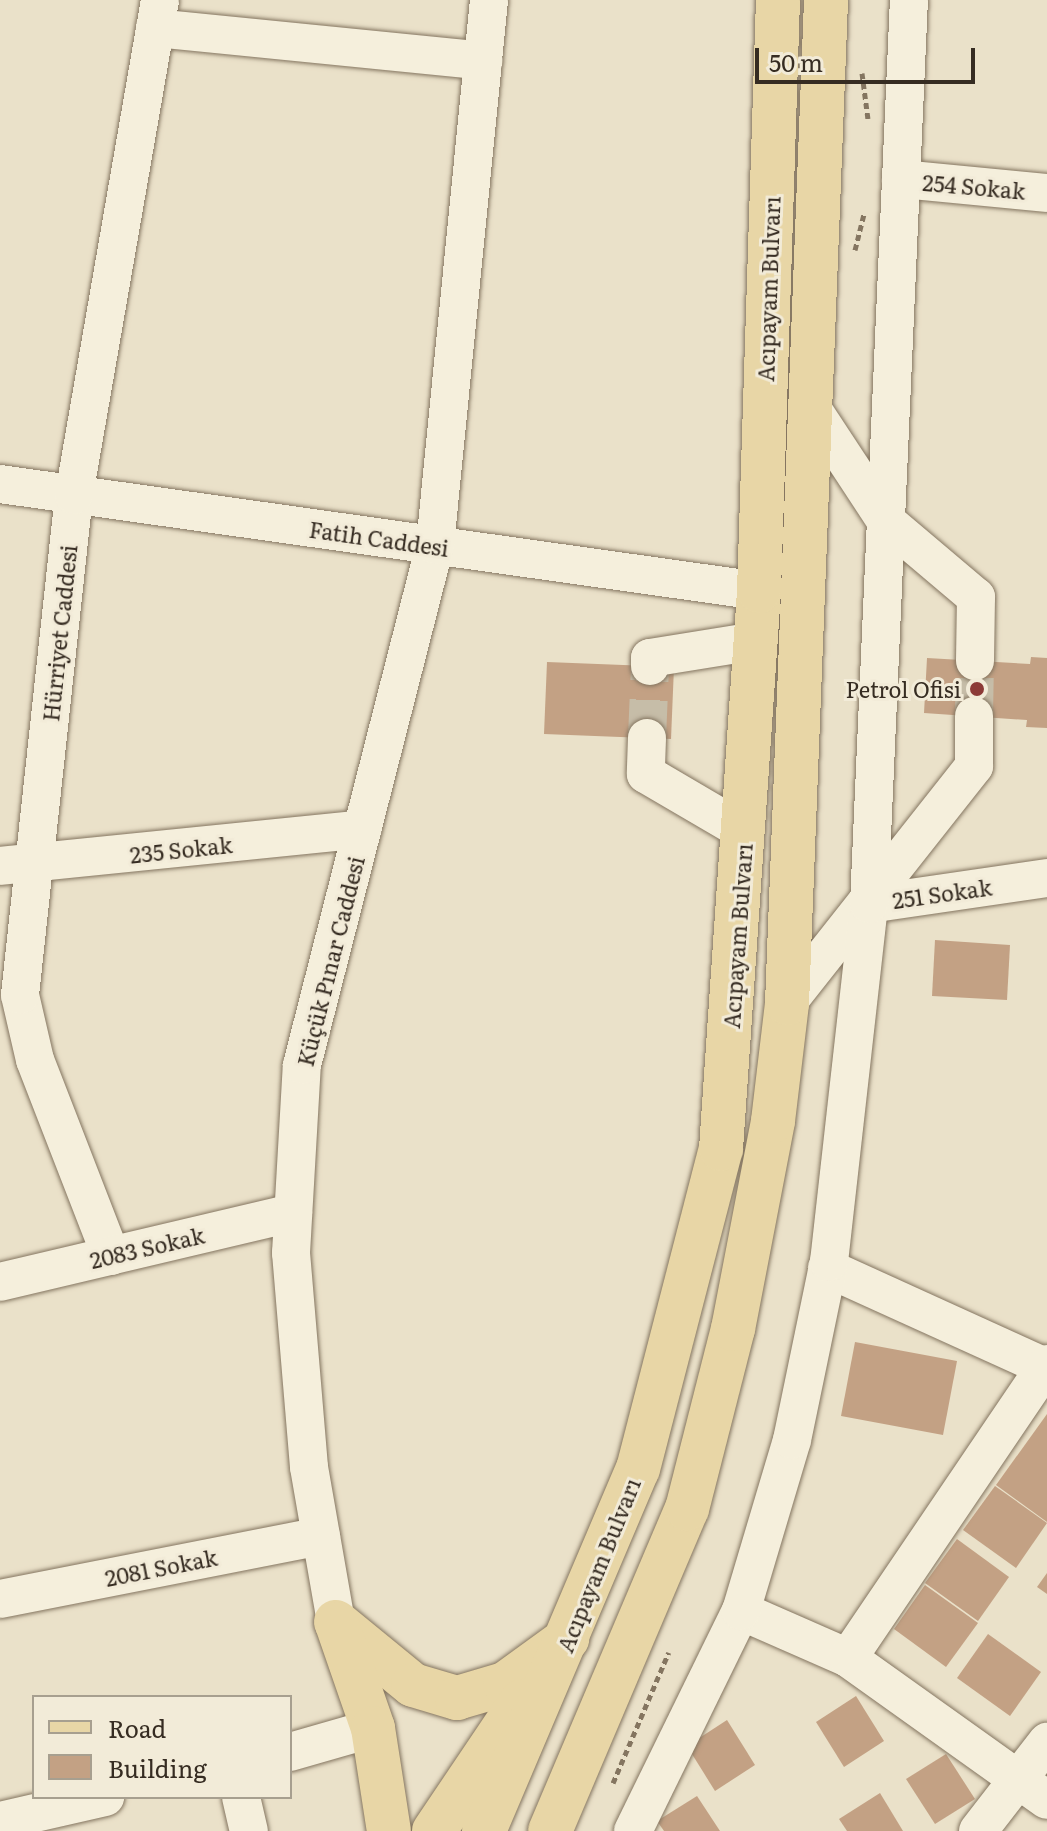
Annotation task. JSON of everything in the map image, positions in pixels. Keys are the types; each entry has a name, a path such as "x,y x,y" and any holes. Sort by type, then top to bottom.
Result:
{"main road":[{"name":"Acıpayam Bulvarı","path":"484,1831 638,1469 721,1149 745,832 759,591 778,0"},
{"name":"Acıpayam Bulvarı","path":"550,1831 687,1509 733,1329 787,1003 826,0"},
{"path":"336,1622 413,1685 457,1698 505,1684 567,1639"},
{"path":"336,1622 373,1728 389,1831"},
{"path":"434,1831 567,1639"}],"street":[{"name":"Küçük Pınar Caddesi","path":"336,1622 308,1452 293,1213 302,1065 435,545 489,0"},
{"path":"633,1831 741,1611 792,1440 827,1268 869,904 909,0"},
{"path":"157,14 483,61"},
{"name":"Hürriyet Caddesi","path":"111,1256 35,1060 20,995 17,866 74,495 157,14"},
{"name":"254 Sokak","path":"901,179 1047,193"},
{"path":"811,407 886,521 976,597 975,661"},
{"name":"Fatih Caddesi","path":"0,484 759,591"},
{"path":"650,666 650,658 756,641"},
{"path":"869,904 974,766 974,716"},
{"path":"647,738 646,774 745,832"},
{"name":"235 Sokak","path":"17,866 362,829"},
{"name":"251 Sokak","path":"787,1003 869,904 1047,878"},
{"name":"2083 Sokak","path":"0,1282 293,1213"},
{"path":"827,1268 1044,1365 848,1658"},
{"name":"2081 Sokak","path":"0,1599 321,1536"},
{"path":"741,1611 848,1658 1033,1790"},
{"path":"292,1751 373,1728"},
{"path":"980,1830 1033,1790 1047,1742"},
{"path":"0,1821 96,1799"},
{"path":"241,1799 249,1831"}],"building":[{"path":"1031,657 1047,658 1047,728 1026,727 1027,720 924,713 927,658 1030,664"},
{"path":"547,662 674,667 671,739 544,734"},
{"path":"935,940 1010,945 1007,1000 932,996"},
{"path":"855,1342 957,1361 943,1435 841,1416"},
{"path":"1047,1414 1047,1522 996,1485"},
{"path":"995,1486 1047,1523 1016,1568 963,1530"},
{"path":"957,1539 1009,1577 978,1621 925,1583"},
{"path":"1047,1573 1047,1594 1037,1587"},
{"path":"925,1585 978,1623 946,1667 894,1629"},
{"path":"988,1634 1041,1672 1010,1716 957,1678"},
{"path":"856,1696 884,1741 844,1767 816,1722"},
{"path":"727,1720 755,1765 715,1791 687,1746"},
{"path":"946,1754 975,1799 935,1824 906,1779"},
{"path":"880,1793 903,1831 847,1831 839,1819"},
{"path":"697,1796 720,1831 664,1831 657,1821"}],"tunnel":[{"path":"974,716 975,661"},
{"path":"647,738 650,666"}],"place":[{"name":"Petrol Ofisi","path":"977,689"}]}
